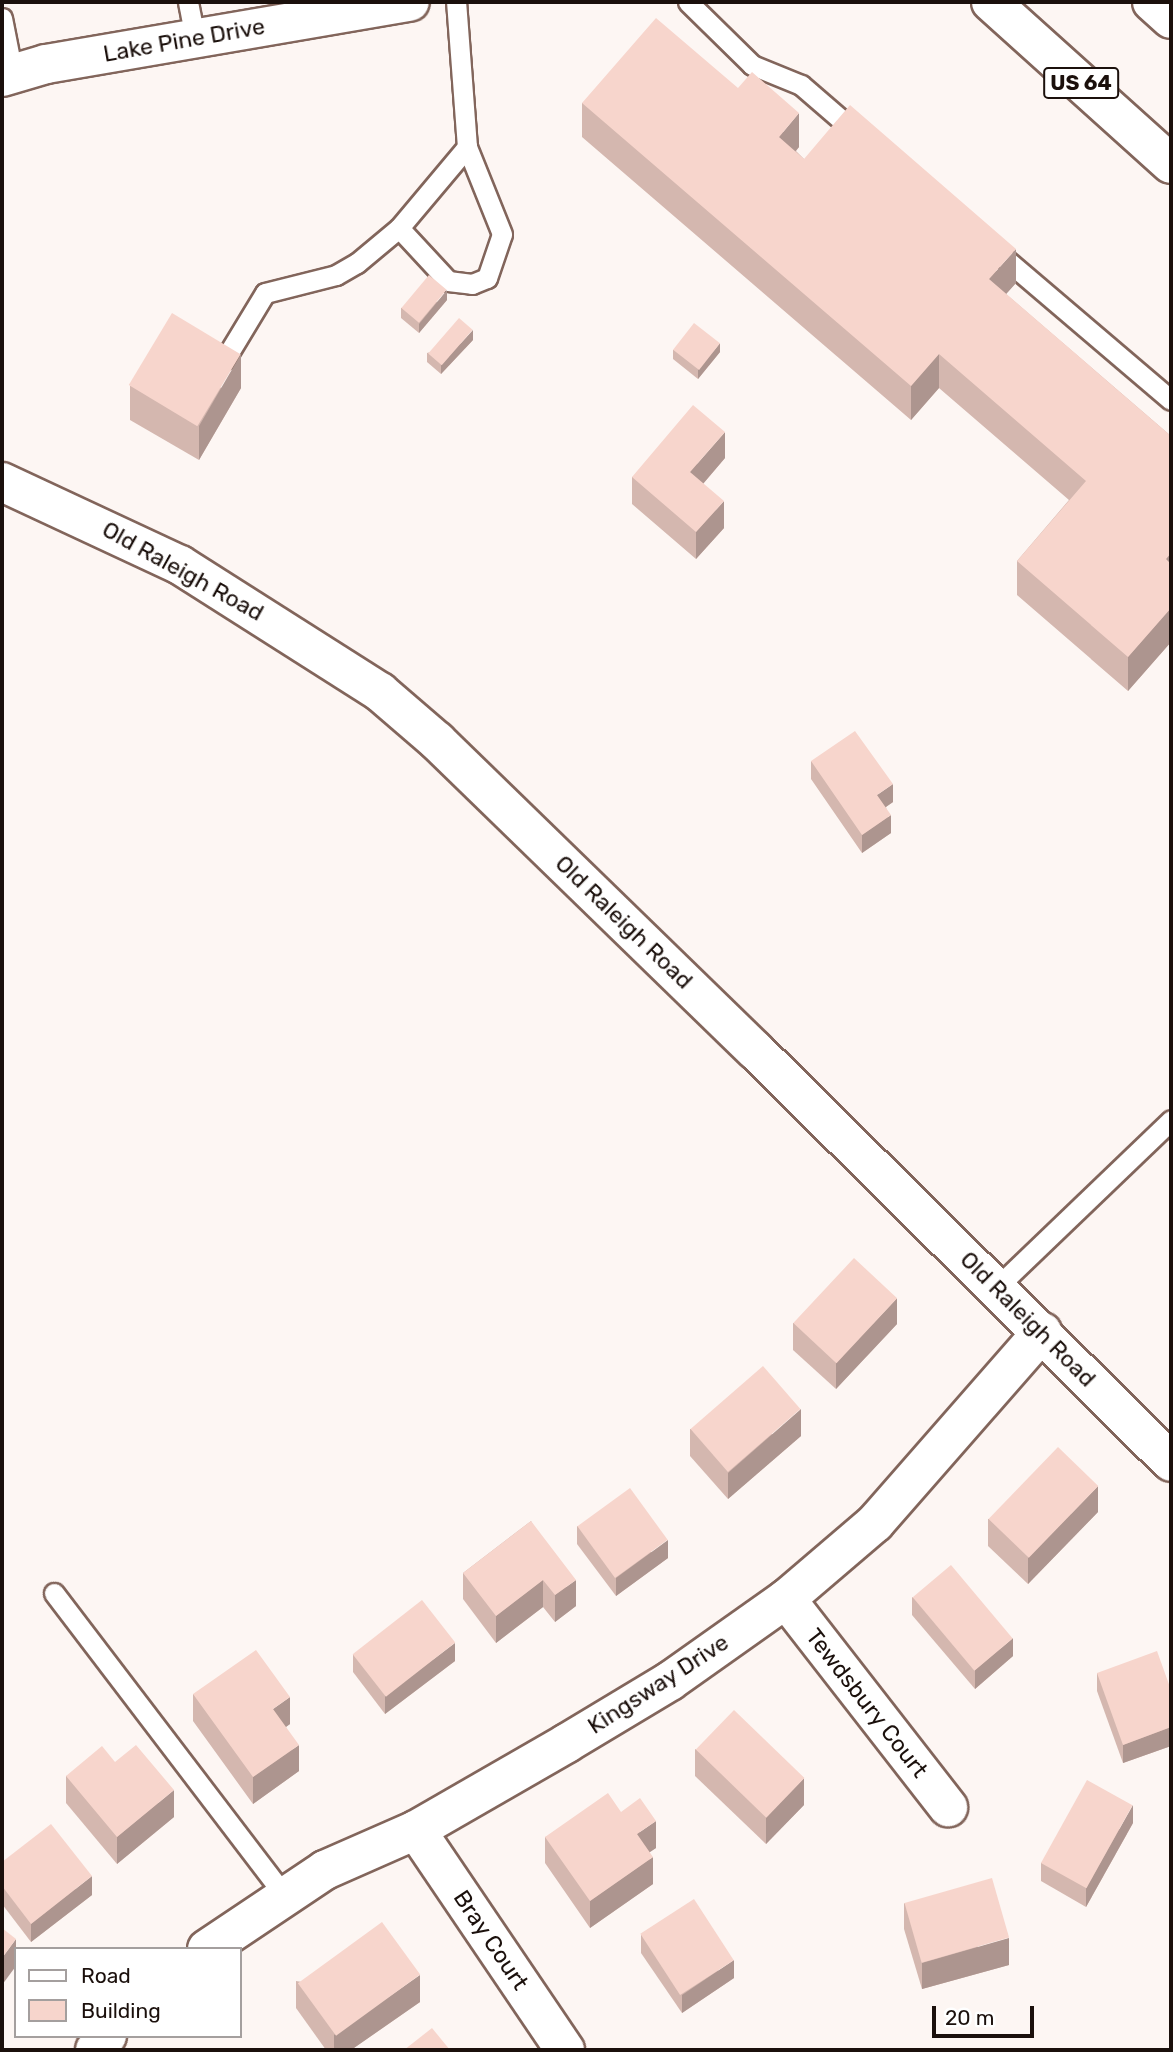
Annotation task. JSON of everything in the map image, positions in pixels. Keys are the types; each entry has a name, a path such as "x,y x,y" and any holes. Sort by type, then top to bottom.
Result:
{"main road":[{"name":"Lake Pine Drive","path":"7,76 192,20 410,2"},
{"name":"US 64","path":"991,2 1171,164"},
{"path":"1152,2 1171,19"},
{"name":"Old Raleigh Road","path":"2,482 180,565 380,692 437,741 997,1287 1171,1462"},
{"name":"Kingsway Drive","path":"210,1947 325,1870 416,1830 670,1681 786,1599 875,1523 1042,1332"},
{"name":"Tewdsbury Court","path":"786,1599 948,1807"},
{"name":"Bray Court","path":"416,1830 565,2050"}],"lane":[{"path":"399,228 448,281 472,284 487,278 502,234 467,147 456,2"},
{"path":"688,2 752,65 801,85 875,148"},
{"path":"2,18 7,76"},
{"path":"225,359 265,293 336,275 399,228 467,147"},
{"path":"981,238 1171,400"},
{"path":"997,1287 1171,1119"},
{"path":"54,1592 284,1895"}],"building":[{"path":"656,18 738,88 752,72 799,113 779,137 804,159 850,105 1016,249 989,279 1171,436 1171,553 1166,559 1171,564 1171,608 1128,657 1017,561 1086,481 939,354 911,386 582,103"},
{"path":"429,275 447,290 419,323 401,308"},
{"path":"172,313 241,354 197,426 129,385"},
{"path":"459,318 473,330 442,365 428,353"},
{"path":"694,323 720,343 699,370 673,350"},
{"path":"693,405 725,432 690,472 724,501 696,532 632,477"},
{"path":"855,731 893,784 877,795 891,815 862,835 811,761"},
{"path":"854,1258 897,1298 836,1363 793,1323"},
{"path":"763,1366 800,1409 728,1472 691,1429"},
{"path":"1058,1447 1098,1486 1029,1558 989,1519"},
{"path":"630,1488 668,1540 615,1578 577,1526"},
{"path":"531,1521 576,1580 555,1595 543,1580 496,1616 463,1573"},
{"path":"951,1565 1013,1639 974,1671 913,1597"},
{"path":"422,1600 455,1643 386,1697 353,1654"},
{"path":"256,1650 290,1697 273,1709 299,1745 253,1777 193,1694"},
{"path":"1157,1651 1171,1690 1171,1727 1123,1745 1097,1673"},
{"path":"734,1710 804,1778 766,1818 696,1750"},
{"path":"136,1745 174,1790 117,1837 66,1776 102,1746 115,1762"},
{"path":"1087,1780 1132,1805 1086,1888 1041,1863"},
{"path":"608,1793 621,1812 640,1798 656,1821 637,1834 653,1857 590,1901 545,1837"},
{"path":"51,1824 92,1876 31,1924 2,1886 2,1862"},
{"path":"992,1878 1009,1938 922,1963 905,1903"},
{"path":"694,1899 734,1960 680,1995 640,1934"},
{"path":"382,1922 420,1975 336,2036 298,1983"},
{"path":"2,1928 16,1939 2,1958"},
{"path":"432,2028 450,2050 404,2050"}]}
